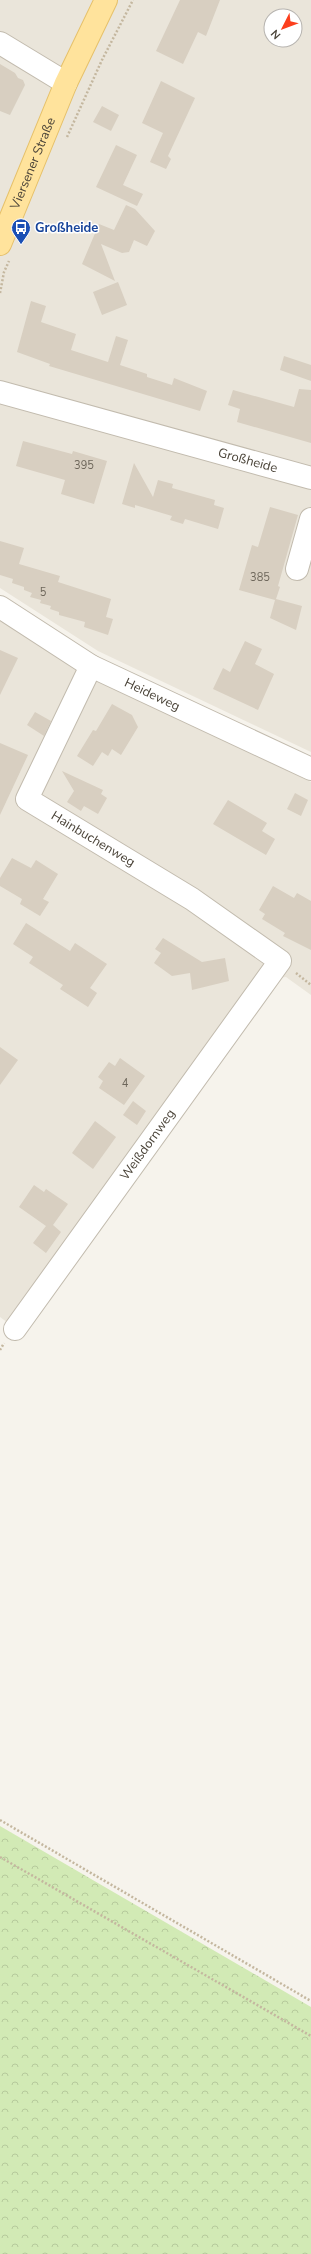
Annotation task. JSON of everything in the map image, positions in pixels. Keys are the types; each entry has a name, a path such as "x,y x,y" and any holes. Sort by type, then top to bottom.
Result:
{"main road":[{"name":"Viersener Straße","path":"0,244 66,83 106,0"}],"street":[{"path":"0,43 66,83"},
{"name":"Großheide","path":"0,392 311,478"},
{"path":"297,569 311,519"},
{"name":"Heideweg","path":"0,607 91,666 311,769"},
{"name":"Hainbuchenweg","path":"91,666 27,799 192,899 280,961"},
{"name":"Weißdornweg","path":"15,1329 280,961"}],"path":[{"path":"0,1820 311,2001"},
{"path":"0,1857 311,2036"}],"shaded area":[{"path":"0,0 311,0 311,752 98,651 0,588"},
{"path":"0,618 101,682 311,782 311,995 286,977 272,979 19,1331 0,1317"}],"green space":[{"path":"0,1826 311,2007 311,2254 0,2254"}],"building":[{"path":"180,0 220,0 206,36 198,32 183,64 156,51"},
{"path":"0,64 15,73 18,78 23,80 25,85 10,115 0,111"},
{"path":"161,81 195,98 168,156 171,159 166,169 150,162 163,133 142,123"},
{"path":"102,106 119,115 111,131 93,122"},
{"path":"116,145 137,155 123,185 143,194 137,206 96,187"},
{"path":"126,205 135,209 155,231 147,246 134,240 129,252 122,253 101,244 115,281 82,264 99,224 114,230"},
{"path":"118,282 127,305 102,315 93,292"},
{"path":"31,301 46,306 41,322 76,334 71,350 108,362 116,336 128,340 120,365 147,374 147,377 172,385 174,378 207,391 200,411 49,366 50,364 17,352"},
{"path":"284,356 311,365 311,381 280,370"},
{"path":"299,389 311,390 311,443 237,422 240,409 228,405 233,390 294,407"},
{"path":"23,441 72,454 73,451 107,461 94,504 61,494 65,480 16,466"},
{"path":"134,463 153,497 158,480 173,484 172,488 215,500 214,505 224,508 218,529 185,519 183,524 170,520 172,516 135,505 135,508 122,504"},
{"path":"270,507 298,515 278,586 280,587 276,599 302,606 296,630 270,618 275,600 239,590 252,545 258,547"},
{"path":"0,541 24,548 19,564 60,576 58,582 111,599 106,617 113,619 108,635 84,627 85,622 59,615 59,612 50,609 51,606 40,603 41,600 30,597 32,593 24,590 24,587 12,583 13,579 0,575"},
{"path":"245,641 262,649 255,664 274,674 258,710 213,689 223,668 230,672"},
{"path":"0,650 18,658 0,695"},
{"path":"112,704 132,715 138,727 121,755 112,749 108,756 102,752 93,766 77,756 93,730 96,731"},
{"path":"35,712 51,721 44,736 27,725"},
{"path":"0,743 28,755 0,815"},
{"path":"62,771 103,790 101,794 107,798 98,814 84,806 81,811 67,802 74,791"},
{"path":"295,793 308,800 301,816 287,809"},
{"path":"228,800 267,823 262,831 275,839 266,855 213,824"},
{"path":"12,858 31,868 36,860 58,874 43,899 49,902 40,916 20,904 22,899 0,886 0,878"},
{"path":"273,886 294,898 297,893 311,901 311,950 283,936 285,933 262,919 265,914 259,910"},
{"path":"26,923 70,951 75,943 107,964 90,988 97,993 88,1007 60,989 63,985 29,963 33,957 13,944"},
{"path":"163,938 202,962 225,958 229,981 192,990 190,973 172,976 154,963 161,953 155,949"},
{"path":"0,1047 18,1060 0,1085"},
{"path":"120,1058 145,1076 124,1105 99,1088 103,1081 98,1077 109,1062 115,1066"},
{"path":"133,1101 146,1111 137,1125 123,1115"},
{"path":"95,1121 116,1137 93,1169 72,1153"},
{"path":"34,1185 44,1192 46,1189 68,1204 53,1225 61,1232 46,1253 33,1243 46,1226 19,1207"}],"place":[{"name":"Großheide","path":"21,245"}]}
